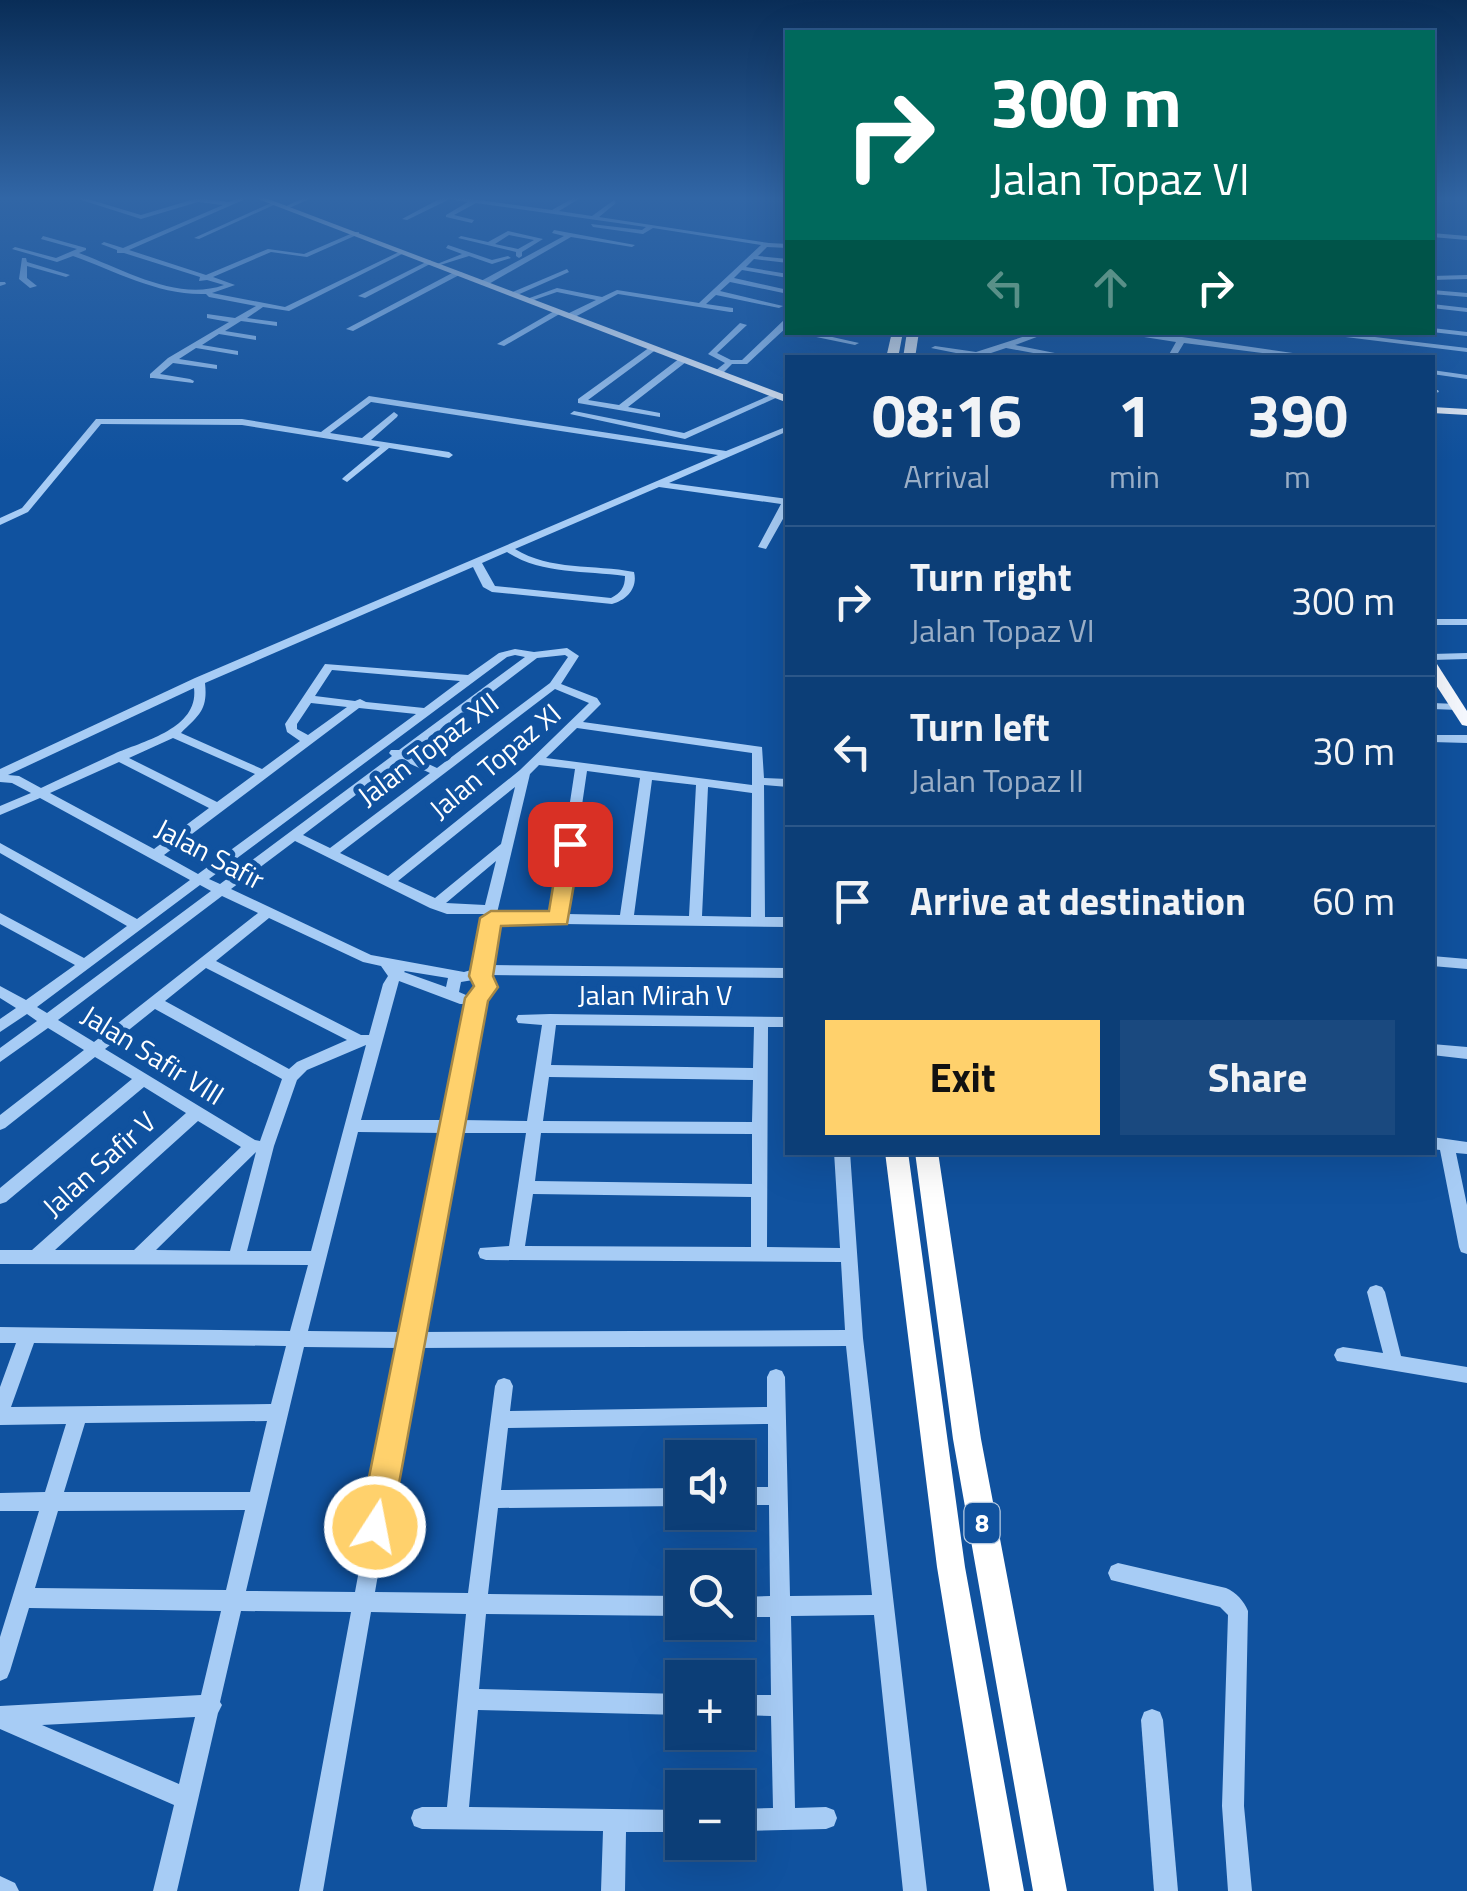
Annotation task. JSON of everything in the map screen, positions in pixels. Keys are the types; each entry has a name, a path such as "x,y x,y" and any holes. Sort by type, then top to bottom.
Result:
{"highway":[{"name":"8","path":"896,1155 950,1566 1007,1891"},
{"name":"8","path":"926,1155 967,1439 1050,1891"}],"main road":[{"path":"490,285 782,398"},
{"path":"1435,410 1467,412"},
{"path":"1435,672 1467,722"}],"street":[{"path":"164,285 288,309 336,285"},
{"path":"178,289 187,285"},
{"path":"208,295 230,285"},
{"path":"362,296 386,285"},
{"path":"350,329 435,285"},
{"path":"512,294 533,285"},
{"path":"700,306 722,285"},
{"path":"754,285 785,291"},
{"path":"528,300 553,290 601,299"},
{"path":"715,292 778,306"},
{"path":"1435,292 1467,295"},
{"path":"501,344 620,293 730,310"},
{"path":"190,381 153,376 171,360 259,306"},
{"path":"1435,306 1467,310"},
{"path":"210,316 274,324"},
{"path":"1439,316 1467,318"},
{"path":"743,325 712,354 730,362 744,362 783,330"},
{"path":"1435,330 1467,334"},
{"path":"219,332 253,338"},
{"path":"814,335 855,342"},
{"path":"974,355 1037,335"},
{"path":"1144,335 1286,355"},
{"path":"1335,335 1467,350"},
{"path":"1173,355 1182,339"},
{"path":"1370,339 1373,355"},
{"path":"1002,345 1059,355"},
{"path":"195,346 235,353"},
{"path":"935,348 966,355"},
{"path":"653,349 582,401 657,416"},
{"path":"171,360 214,367"},
{"path":"621,408 683,360"},
{"path":"718,374 730,362"},
{"path":"1435,372 1467,377"},
{"path":"574,414 684,436 782,398"},
{"path":"324,434 369,399 724,454"},
{"path":"364,440 394,415"},
{"path":"0,522 26,510 99,421 242,422 449,455"},
{"path":"5,772 200,680 785,429"},
{"path":"346,479 387,444"},
{"path":"658,484 785,502"},
{"path":"763,547 785,506"},
{"path":"476,562 492,589 612,601 622,596 629,585 630,574 539,564 519,558 508,548"},
{"path":"1435,622 1467,622"},
{"path":"0,1027 508,652 574,654 554,685"},
{"path":"0,1056 534,654"},
{"path":"1435,657 1467,656"},
{"path":"309,741 290,730 329,666 471,679"},
{"path":"0,811 172,734 197,711 200,680"},
{"name":"Jalan Topaz XI","path":"387,882 524,774 578,725 595,701 554,685"},
{"name":"Jalan Topaz XII","path":"332,853 554,685"},
{"path":"309,699 428,712"},
{"path":"156,854 360,702"},
{"path":"1435,706 1458,707"},
{"path":"578,725 754,748 760,752 758,921"},
{"path":"172,734 264,774"},
{"path":"1435,738 1467,739"},
{"path":"380,746 437,772"},
{"path":"118,757 217,807"},
{"path":"538,761 702,784 785,783"},
{"path":"559,919 581,769"},
{"name":"Jalan Safir","path":"5,772 200,880 451,994"},
{"path":"311,1891 450,1126 477,998 487,987 482,973 491,914 524,774"},
{"path":"626,921 646,778"},
{"path":"695,921 702,784"},
{"path":"294,836 452,910 559,919 785,922"},
{"path":"435,904 507,845"},
{"path":"0,847 138,926"},
{"path":"0,1124 268,912"},
{"path":"0,918 85,964"},
{"path":"1435,961 1467,964"},
{"path":"208,963 368,1038"},
{"path":"165,1891 278,1412 353,1126 368,1038 393,968"},
{"name":"Jalan Safir","path":"393,968 462,976"},
{"path":"477,998 465,1000 451,994 451,984 462,976 482,973 785,973"},
{"name":"Jalan Safir VIII","path":"0,991 259,1146"},
{"path":"156,1003 290,1076"},
{"name":"Jalan Mirah V","path":"522,1019 785,1022"},
{"path":"516,1253 550,1020"},
{"path":"759,1254 761,1021"},
{"path":"236,1259 259,1146 290,1076 302,1066 368,1038"},
{"path":"1435,1049 1467,1053"},
{"path":"543,1071 760,1074"},
{"path":"0,1197 144,1078"},
{"name":"Jalan Safir V","path":"36,1257 198,1112"},
{"path":"353,1126 760,1128"},
{"path":"1467,1148 1440,1144 1467,1247"},
{"path":"138,1257 259,1146"},
{"path":"842,1155 854,1338 915,1891"},
{"path":"526,1187 760,1191"},
{"path":"486,1253 849,1255"},
{"path":"0,1256 319,1258"},
{"path":"1376,1292 1394,1364"},
{"path":"28,1334 0,1414 278,1412"},
{"path":"0,1335 410,1340 854,1338"},
{"path":"1343,1355 1467,1375"},
{"path":"776,1377 784,1819"},
{"path":"457,1817 477,1602 504,1386"},
{"path":"0,1671 78,1414"},
{"path":"501,1420 777,1415"},
{"path":"755,1496 778,1496"},
{"path":"489,1499 665,1497"},
{"path":"0,1502 259,1501"},
{"path":"1118,1573 1226,1598 1238,1611 1233,1806 1240,1891"},
{"path":"24,1598 665,1606"},
{"path":"755,1607 881,1605"},
{"path":"468,1699 665,1704"},
{"path":"755,1705 782,1706"},
{"path":"0,1718 211,1706"},
{"path":"0,1718 188,1799"},
{"path":"1152,1720 1166,1891"},
{"path":"422,1818 665,1821"},
{"path":"755,1820 826,1818"},
{"path":"613,1891 615,1822"}],"route":[{"path":"375,1527 450,1126 477,998 487,987 481,976 491,918 559,919 570,844"}]}
